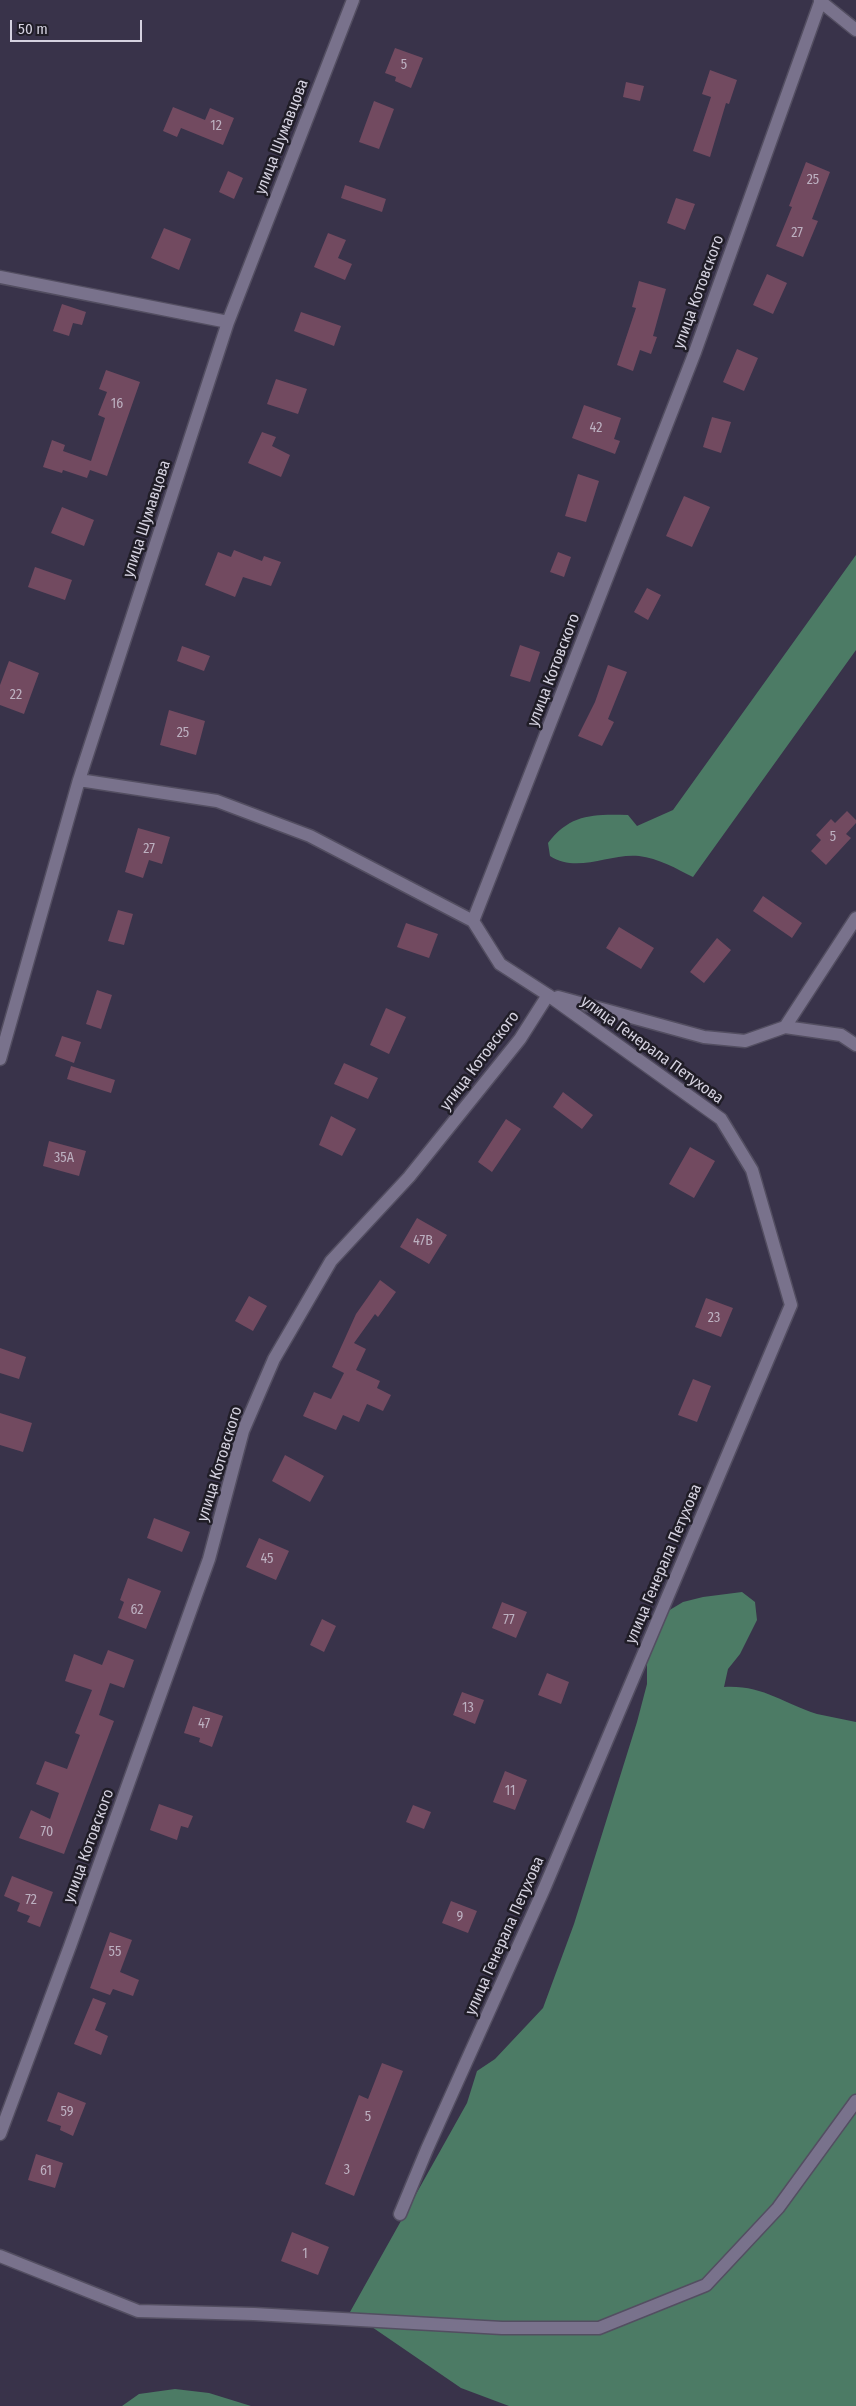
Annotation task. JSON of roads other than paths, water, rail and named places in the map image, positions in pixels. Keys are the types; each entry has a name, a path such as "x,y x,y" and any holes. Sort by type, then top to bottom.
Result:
{"street":[{"name":"улица Шумавцова","path":"0,1058 79,780 228,322 353,0"},
{"path":"820,0 856,30"},
{"name":"улица Котовского","path":"473,921 695,352 820,0"},
{"path":"0,277 228,322"},
{"path":"79,780 217,801 310,836 473,921 500,964 548,995 704,1037 745,1041 785,1027 841,1036 856,1045"},
{"path":"785,1027 856,918"},
{"name":"улица Котовского","path":"0,2134 74,1937 209,1559 243,1431 274,1358 331,1261 409,1178 520,1039 548,995"},
{"name":"улица Генерала Петухова","path":"400,2214 427,2149 544,1889 791,1305 752,1170 721,1119 548,995"},
{"path":"0,2256 138,2311 254,2314 502,2328 599,2328 706,2285 778,2208 856,2101"}]}
